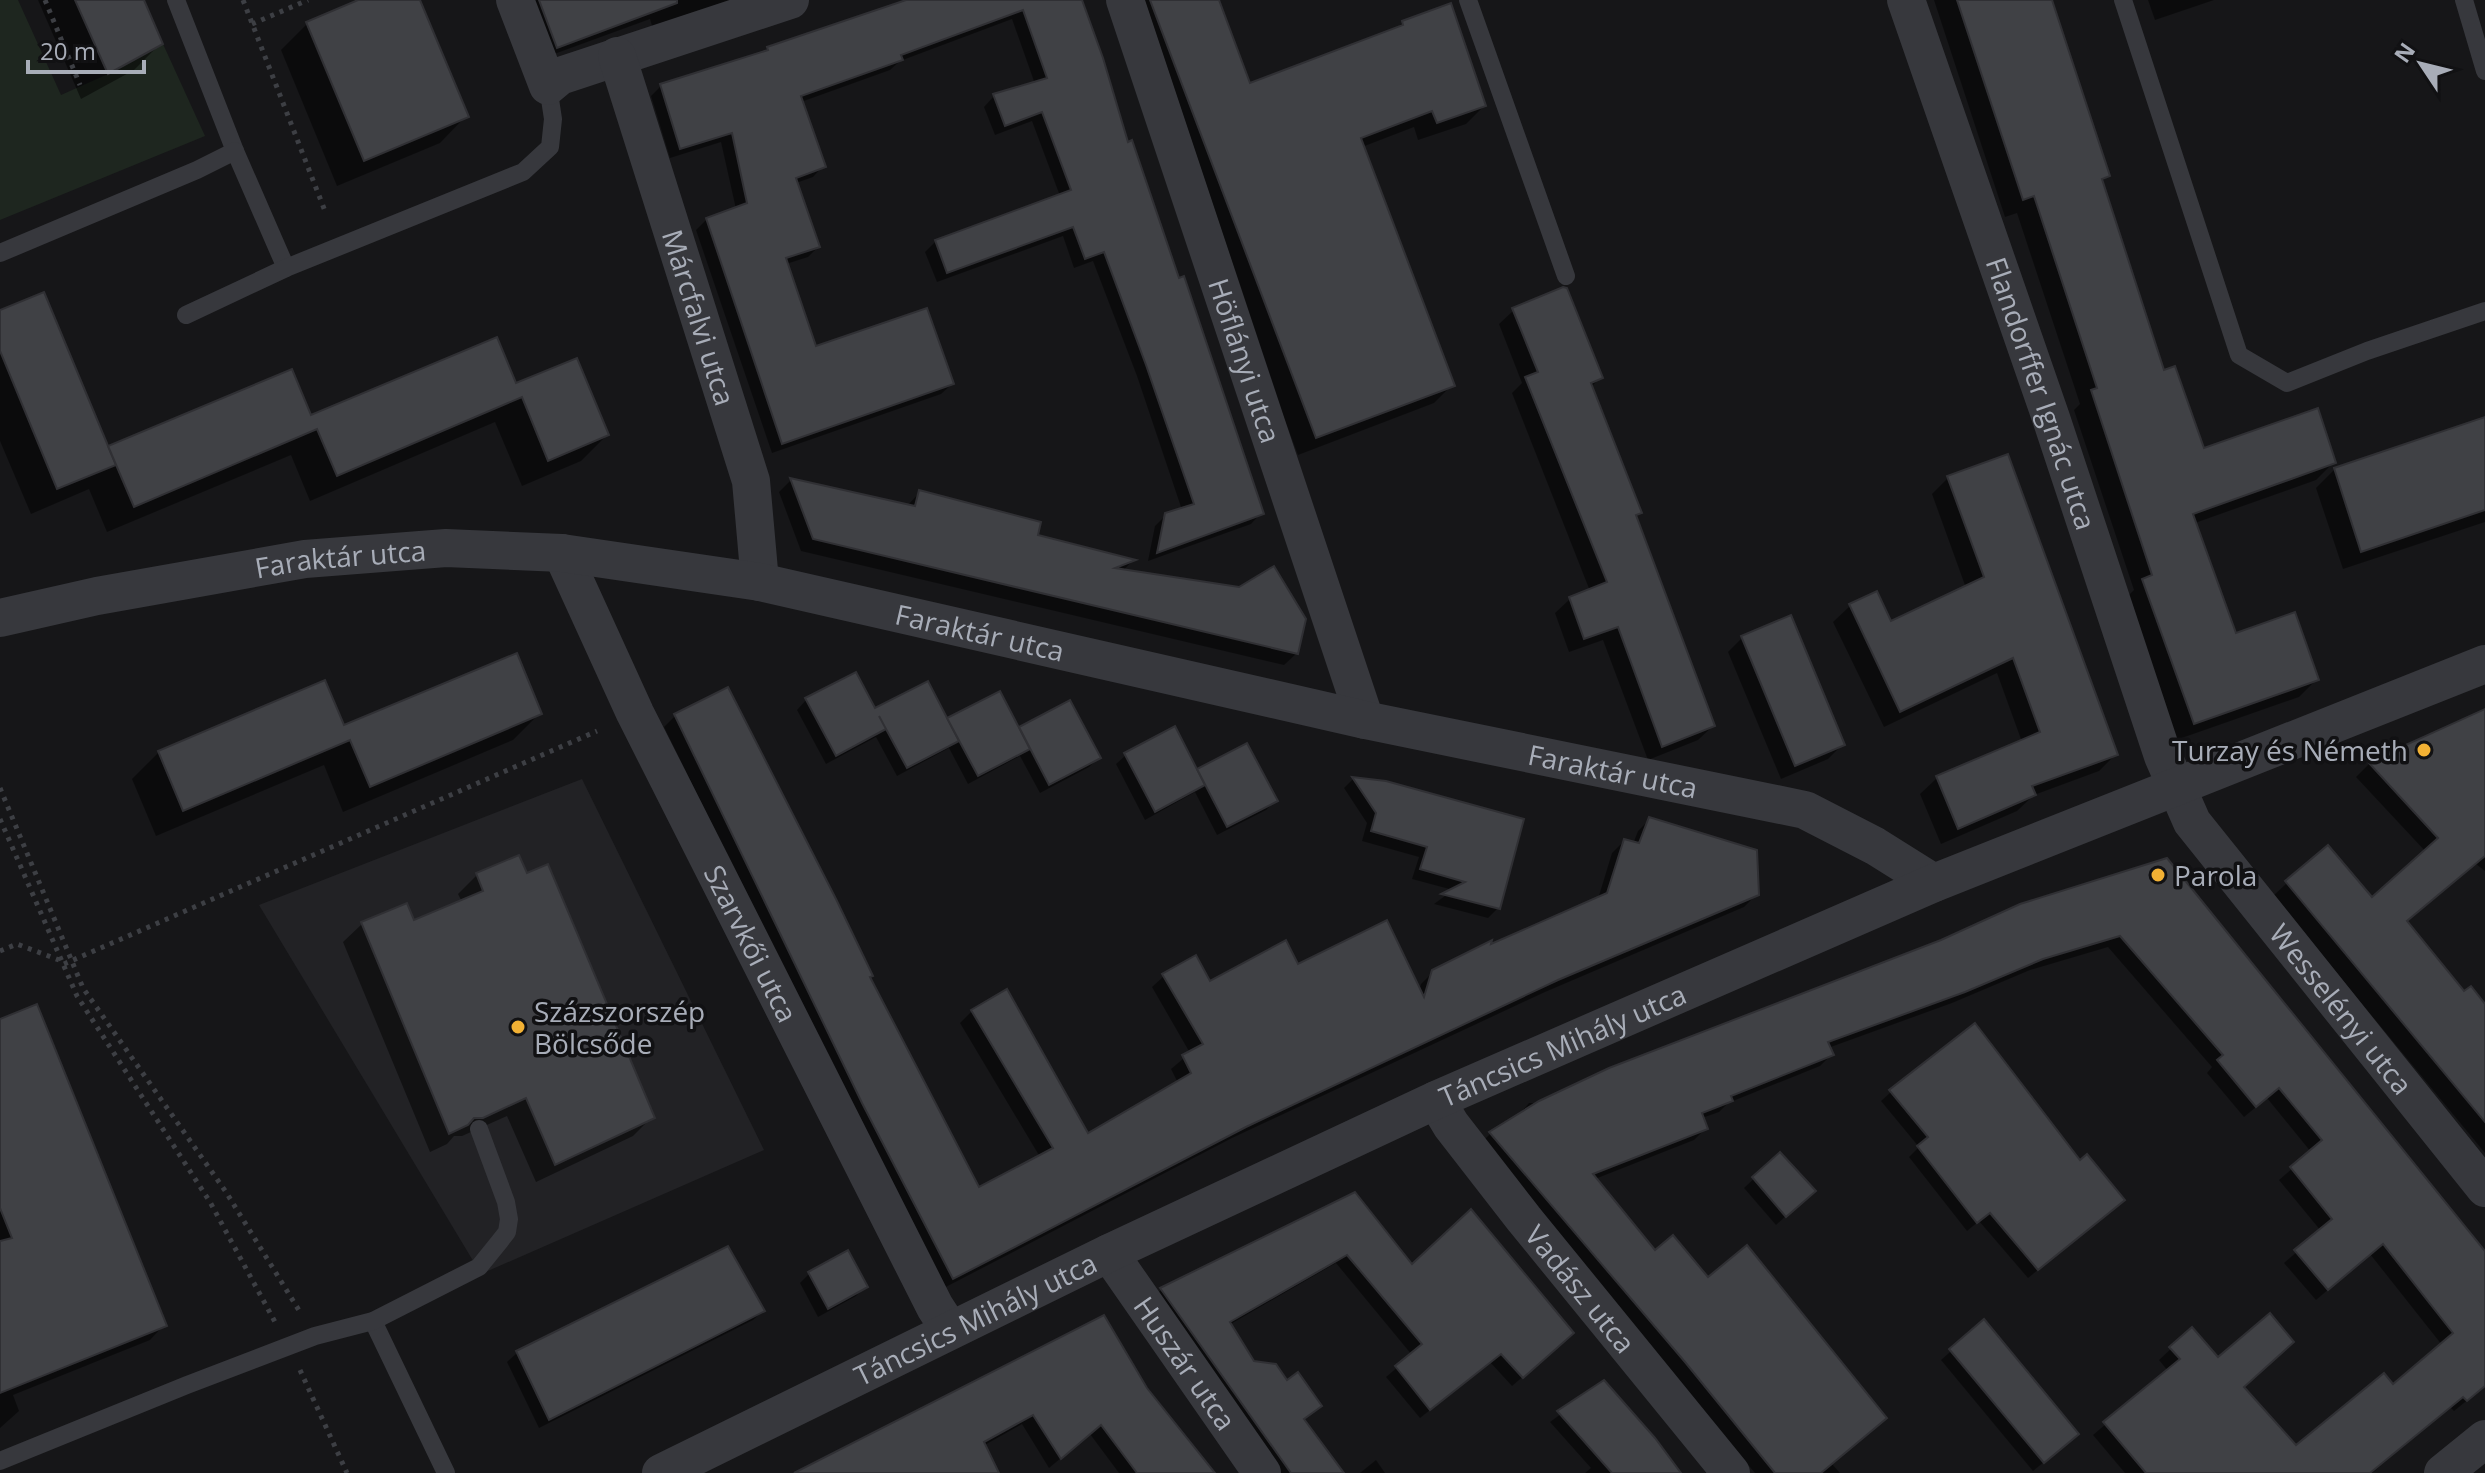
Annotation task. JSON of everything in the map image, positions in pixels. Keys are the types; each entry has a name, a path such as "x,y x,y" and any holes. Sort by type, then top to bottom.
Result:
{"street":[{"path":"515,0 548,86 560,76 790,0"},
{"name":"Höflányi utca","path":"1125,0 1365,720"},
{"name":"Flandorffer Ignác utca","path":"1906,0 2176,788"},
{"name":"Márcfalvi utca","path":"617,56 751,481 760,582"},
{"name":"Faraktár utca","path":"0,618 97,596 305,559 446,548 562,553 760,582 1365,720 1805,810 1875,846 1934,883"},
{"name":"Szarvkői utca","path":"562,553 635,713 935,1307 950,1330"},
{"name":"Táncsics Mihály utca","path":"661,1473 1109,1253 1436,1100 1934,883 2485,664"},
{"name":"Wesselényi utca","path":"2176,788 2192,822 2485,1188"},
{"name":"Vadász utca","path":"1436,1100 1451,1125 1524,1219 1731,1473"},
{"name":"Huszár utca","path":"1109,1253 1262,1473"},
{"path":"2443,1473 2485,1439"}],"lane":[{"path":"176,0 235,151 286,268"},
{"path":"1468,0 1566,276"},
{"path":"2123,0 2239,355 2287,383 2367,351 2485,311"},
{"path":"2464,0 2485,71"},
{"path":"186,315 286,268 523,172 550,147 553,119 548,86"},
{"path":"0,253 235,151"},
{"path":"0,1461 315,1336 373,1321 479,1267 507,1232 509,1219 506,1202 479,1129"},
{"path":"373,1321 446,1473"}],"path":[{"path":"45,0 80,85"},
{"path":"243,0 325,211"},
{"path":"252,24 308,0"},
{"path":"0,951 17,944 62,962 72,961 597,731"},
{"path":"0,788 83,988 226,1192 315,1336"},
{"path":"0,819 77,996 210,1202 289,1347 347,1473"}],"shaded area":[{"path":"0,0 18,0 61,95 163,44 205,136 0,220"},
{"name":"Százszorszép Bölcsőde","path":"582,779 764,1150 481,1274 259,905"}],"building":[{"path":"75,0 144,0 163,44 108,74"},
{"path":"358,0 420,0 469,117 364,161 306,22"},
{"path":"539,0 677,0 677,3 557,48"},
{"path":"906,0 1082,0 1128,142 1132,140 1179,278 1184,276 1264,514 1157,553 1165,513 1194,504 1104,252 1085,259 1073,227 947,273 935,240 1071,190 1042,112 1005,126 993,94 1047,78 1023,10 901,55 903,60 801,96 826,167 796,178 820,247 786,258 816,346 927,308 954,384 782,444 706,218 747,203 732,133 680,149 660,84 768,50 767,47"},
{"path":"1150,0 1219,0 1250,83 1403,25 1402,21 1451,3 1486,106 1437,123 1432,111 1361,138 1455,386 1316,438"},
{"path":"1957,0 2052,0 2110,176 2102,179 2164,370 2175,366 2204,448 2318,408 2336,463 2193,514 2236,633 2295,612 2319,680 2194,724 2142,579 2152,575 2091,390 2097,388 2034,196 2023,200"},
{"path":"1567,288 1603,378 1591,383 1642,513 1636,515 1715,726 1662,747 1618,627 1584,639 1569,597 1607,582 1525,377 1538,372 1512,308"},
{"path":"44,292 116,465 57,489 0,351 0,310"},
{"path":"497,337 516,383 577,358 609,435 548,461 522,397 337,476 317,429 134,507 108,446 292,369 311,415"},
{"path":"2485,417 2485,510 2361,552 2334,468"},
{"path":"2008,454 2118,755 2032,786 2036,795 1958,829 1936,776 2040,732 2013,658 1900,712 1849,604 1877,591 1891,621 1984,577 1947,476"},
{"path":"790,478 915,506 919,490 1041,522 1038,535 1136,560 1115,568 1239,587 1274,566 1306,619 1298,654 813,539"},
{"path":"1791,615 1845,745 1795,766 1741,636"},
{"path":"517,653 542,714 370,787 350,740 183,811 158,751 325,680 344,725"},
{"path":"856,672 875,708 928,681 959,741 907,768 886,729 836,756 805,698"},
{"path":"728,687 836,899 873,976 870,977 979,1187 1053,1148 971,1010 1007,989 1088,1133 1191,1073 1182,1055 1203,1044 1162,974 1196,955 1210,981 1286,940 1298,964 1387,920 1424,997 1432,970 1492,940 1491,944 1607,893 1624,839 1639,843 1649,817 1757,850 1759,895 1558,980 1246,1127 953,1279 862,1103 674,714"},
{"path":"1000,691 1030,749 978,776 947,718"},
{"path":"1070,700 1101,758 1049,785 1019,727"},
{"path":"2485,709 2485,856 2407,921 2464,991 2471,986 2485,1004 2485,1122 2285,881 2328,845 2372,897 2438,838 2368,762"},
{"path":"1175,726 1205,785 1155,812 1124,753"},
{"path":"1247,743 1278,801 1227,827 1197,769"},
{"path":"1352,777 1386,781 1524,819 1500,909 1441,894 1465,882 1420,869 1427,847 1371,831 1376,813"},
{"path":"519,855 527,873 548,864 655,1118 555,1165 526,1098 483,1118 474,1118 468,1125 449,1134 361,922 407,903 414,920 483,891 476,873"},
{"path":"2167,858 2485,1251 2485,1386 2467,1401 2463,1397 2370,1473 2146,1473 2103,1422 2180,1359 2169,1347 2192,1327 2218,1357 2270,1313 2294,1342 2244,1387 2296,1445 2384,1373 2393,1384 2453,1333 2383,1244 2328,1290 2294,1250 2332,1219 2290,1167 2322,1140 2279,1088 2256,1107 2217,1060 2223,1055 2120,936 2043,959 1965,992 1828,1042 1834,1055 1731,1096 1733,1101 1702,1113 1708,1129 1593,1174 1655,1250 1673,1235 1708,1277 1747,1245 1887,1418 1821,1473 1775,1473 1489,1132 1539,1101 1609,1068 1941,940 2020,904"},
{"path":"37,1004 167,1326 0,1393 0,1241 12,1238 0,1208 0,1019"},
{"path":"1975,1023 2080,1160 2087,1154 2125,1200 2038,1270 1990,1213 1977,1223 1917,1146 1928,1137 1889,1090"},
{"path":"1780,1152 1816,1191 1786,1217 1752,1177"},
{"path":"1355,1192 1412,1264 1471,1209 1574,1333 1523,1378 1501,1354 1430,1410 1395,1366 1422,1344 1347,1255 1230,1322 1254,1361 1276,1364 1287,1380 1298,1372 1322,1406 1304,1419 1344,1473 1291,1473 1160,1288"},
{"path":"728,1246 765,1311 549,1420 516,1351"},
{"path":"848,1250 868,1287 828,1309 808,1272"},
{"path":"1104,1315 1147,1388 1215,1473 1137,1473 1101,1425 1061,1459 1033,1415 984,1442 999,1473 794,1473"},
{"path":"1984,1319 2079,1434 2044,1463 1949,1349"},
{"path":"1604,1380 1681,1473 1612,1473 1557,1411"}],"place":[{"name":"Turzay és Németh","path":"2424,750"},
{"name":"Parola","path":"2158,875"},
{"name":"Százszorszép Bölcsőde","path":"518,1027"}]}
